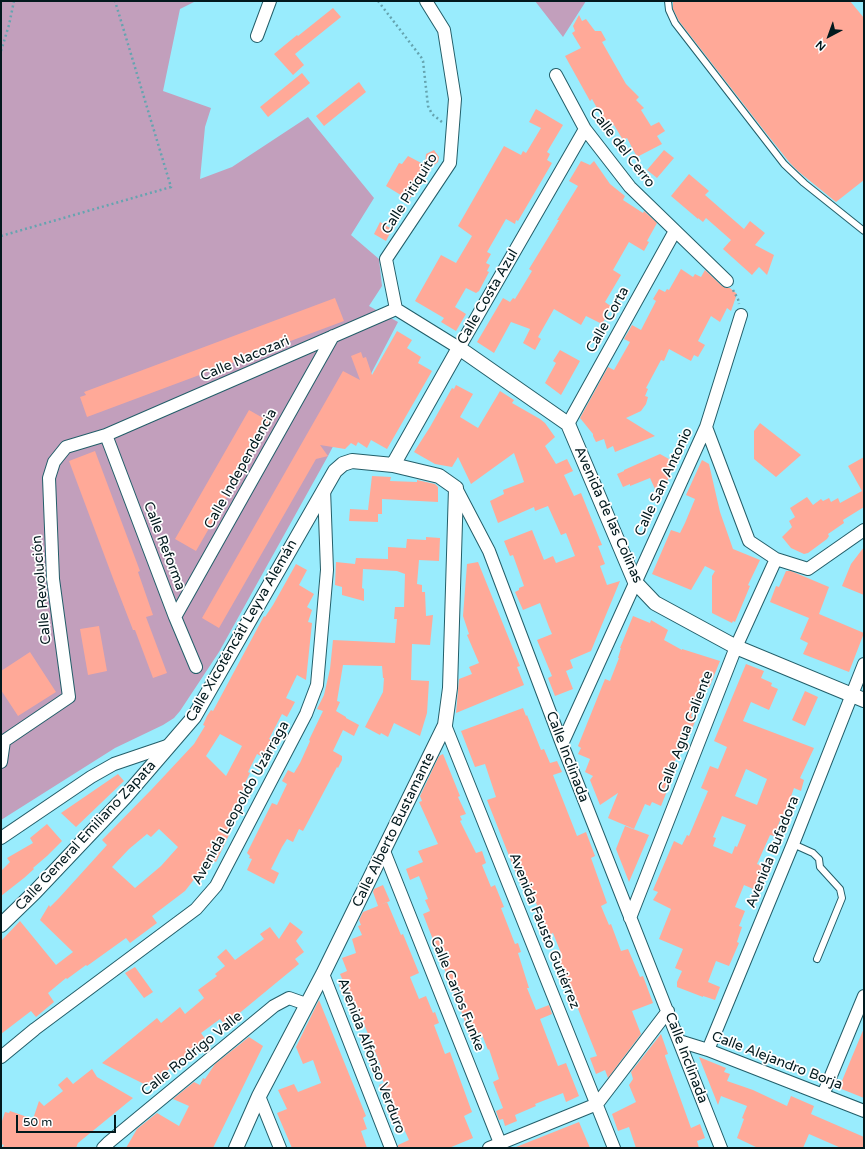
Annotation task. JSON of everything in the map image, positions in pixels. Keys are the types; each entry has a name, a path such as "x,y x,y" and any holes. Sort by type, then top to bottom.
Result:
{"street":[{"path":"257,36 270,1"},
{"name":"Calle Pitiquito","path":"396,309 386,259 450,163 455,99 444,30 426,1"},
{"name":"Calle del Cerro","path":"556,75 585,129 630,187 727,281"},
{"name":"Calle Costa Azul","path":"393,465 585,129"},
{"name":"Calle Corta","path":"568,424 675,231"},
{"path":"396,309 459,348 568,424"},
{"name":"Calle Nacozari","path":"106,435 396,309"},
{"name":"Calle San Antonio","path":"562,744 706,427 741,315"},
{"name":"Calle Independencia","path":"175,617 333,336"},
{"name":"Avenida de las Colinas","path":"568,424 635,582 655,603 736,647 858,698"},
{"path":"706,427 749,541 776,559 808,569 864,530"},
{"name":"Calle Reforma","path":"106,435 175,617 196,667"},
{"name":"Calle Revolución","path":"1,762 2,739 69,697 53,579 49,478 54,462 66,447 106,435"},
{"name":"Calle Inclinada","path":"335,471 343,464 352,461 393,465 439,476 456,488 488,551 562,744 721,1148"},
{"name":"Calle Xicoténcátl Leyva Alemán","path":"170,746 194,717 335,471"},
{"name":"Calle Alberto Bustamante","path":"236,1148 259,1096 323,974 445,725 450,688 456,488"},
{"name":"Avenida Leopoldo Uzárraga","path":"1,1057 35,1029 196,909 216,886 306,714 317,685 327,570 324,489"},
{"name":"Calle Agua Caliente","path":"630,918 736,647 776,559"},
{"name":"Avenida Bufadora","path":"708,1050 793,844 858,698 864,664"},
{"name":"Avenida Fausto Gutiérrez","path":"445,725 614,1148"},
{"path":"1,838 91,777 114,764 170,746"},
{"name":"Calle General Emiliano Zapata","path":"1,925 34,893 126,797 170,746"},
{"name":"Calle Carlos Funke","path":"384,851 501,1146"},
{"name":"Avenida Alfonso Verduro","path":"323,974 391,1148"},
{"path":"823,1095 864,996"},
{"name":"Calle Rodrigo Valle","path":"104,1148 108,1143 274,1006 289,998 306,1004"},
{"path":"489,1148 501,1146 597,1104 668,1011"},
{"name":"Calle Alejandro Borja","path":"679,1041 708,1050 864,1111"},
{"path":"259,1096 280,1148"}],"lane":[{"path":"668,1 669,10 675,23 764,141 804,184 864,231"},
{"path":"793,844 813,853 819,859 820,867 840,889 842,898 817,959"}],"path":[{"path":"1,51 9,25 14,1"},
{"path":"1,236 171,187 115,1"},
{"path":"378,1 421,57 423,61 430,110 432,114 453,132"}],"shaded area":[{"path":"1,1 196,1 180,9 163,91 211,108 205,127 200,179 232,167 308,117 374,198 351,235 379,259 382,286 369,306 398,322 328,456 219,652 180,711 174,718 163,725 115,748 1,820"},
{"path":"535,1 586,1 563,37"}],"building":[{"path":"673,1 850,1 864,18 864,180 836,202 799,172 766,133 679,21 673,9"},
{"path":"333,8 341,17 295,54 304,65 293,75 274,54"},
{"path":"579,15 582,21 586,19 595,31 601,31 606,40 602,42 626,84 639,97 636,100 644,108 641,110 651,126 659,122 665,131 657,136 662,144 637,157 627,138 623,140 614,125 608,128 592,99 590,101 565,56 581,48 572,33 575,31 573,26"},
{"path":"302,73 310,83 268,117 260,107"},
{"path":"359,82 366,92 324,126 316,116"},
{"path":"536,109 563,125 547,152 550,154 547,160 552,163 518,221 516,220 515,224 506,219 487,252 491,254 486,263 490,265 487,271 489,272 479,291 476,293 466,288 455,307 466,314 456,331 441,322 444,318 415,301 441,255 456,263 472,236 458,226 504,146 521,155 523,151 526,153 541,128 529,122"},
{"path":"434,150 439,157 438,162 430,168 409,200 386,186 399,163 402,164 408,156 425,165 426,154"},
{"path":"664,150 674,158 657,178 647,170"},
{"path":"581,161 590,165 594,161 610,184 625,196 623,200 643,213 644,211 657,223 647,241 649,242 644,251 629,242 613,270 621,275 605,302 612,307 602,324 586,316 581,325 554,309 538,337 541,339 535,350 523,343 530,329 511,322 494,353 477,342 503,298 510,302 513,298 515,299 532,271 529,269 578,186 569,181"},
{"path":"689,174 709,191 705,195 744,229 750,221 765,233 755,245 774,255 767,275 759,267 752,275 723,249 731,240 706,218 703,222 698,219 671,196"},
{"path":"380,222 392,229 386,241 374,234"},
{"path":"681,269 693,277 695,274 701,277 705,270 722,286 730,288 737,294 731,311 727,308 720,322 711,316 698,341 705,345 698,357 694,355 691,361 669,349 664,361 661,360 646,388 648,389 645,396 648,397 646,404 641,411 626,418 655,436 615,452 613,446 607,449 604,439 596,442 593,434 580,418 608,367 614,370 630,342 624,339 632,325 641,330 656,301 653,299 659,289 665,292 667,289 669,290"},
{"path":"335,298 344,321 87,417 80,397 86,395 84,392"},
{"path":"397,331 412,340 407,348 421,357 418,363 432,371 387,449 371,440 367,448 358,442 356,446 351,443 345,449 320,445 328,456 316,459 219,628 202,618 343,371 360,380 351,356 361,352 363,358 366,357 372,375"},
{"path":"560,350 580,361 561,395 545,383 556,363 553,361"},
{"path":"456,385 473,394 460,417 478,428 500,391 514,400 512,403 545,423 555,437 545,446 556,464 567,459 573,471 564,475 574,496 581,493 602,545 598,546 605,564 600,566 607,585 620,581 591,651 570,660 573,668 566,671 573,689 555,696 548,678 552,676 537,640 552,634 540,603 523,610 515,592 524,586 513,555 510,556 504,541 532,530 544,560 553,556 556,563 575,556 566,533 561,535 548,506 535,511 534,507 498,523 490,501 504,494 503,490 524,482 514,453 471,484 458,457 452,467 435,464 414,452 452,388 454,389"},
{"path":"249,410 270,422 196,551 175,539"},
{"path":"760,423 801,455 776,477 754,459 754,431"},
{"path":"95,451 140,571 138,572 153,615 146,617 167,673 153,678 135,630 133,630 114,581 69,461"},
{"path":"660,454 676,463 659,498 650,478 630,486 630,484 623,487 617,474"},
{"path":"864,457 864,507 843,520 844,523 828,534 829,536 827,539 808,553 804,554 791,548 782,537 792,527 789,521 795,517 790,508 807,497 813,505 821,499 823,501 829,498 831,502 838,498 840,503 862,491 848,466"},
{"path":"702,460 709,464 720,512 733,549 760,560 748,585 750,586 735,622 733,621 732,623 712,613 712,576 715,571 705,566 691,590 652,574 671,530 680,533 685,523 695,499 686,495"},
{"path":"372,476 391,477 390,481 417,482 417,480 435,484 438,487 438,502 382,499 382,514 378,514 378,522 349,521 350,509 368,510"},
{"path":"426,537 440,538 439,561 419,560 417,584 422,585 422,592 425,592 426,616 433,615 430,645 412,644 411,680 429,681 427,713 420,736 394,723 388,737 381,733 380,735 365,727 383,692 384,678 382,666 343,665 337,701 340,702 336,711 359,725 354,736 343,730 333,751 342,756 342,760 303,831 299,829 293,842 287,839 282,847 271,869 279,873 274,884 247,870 252,859 249,858 250,856 247,853 272,803 277,805 287,784 282,781 288,770 294,773 300,763 323,711 317,709 324,695 330,669 333,640 395,643 397,619 394,619 395,607 404,607 405,574 397,571 363,569 362,588 364,589 364,601 342,595 342,587 335,585 336,562 355,564 356,558 388,559 388,547 406,548 407,539 426,540"},
{"path":"864,547 864,595 842,586 851,564"},
{"path":"478,562 520,666 517,667 524,685 456,713 459,679 472,674 469,667 479,663 467,635 469,634 463,616 467,564"},
{"path":"296,564 307,570 299,585 314,594 307,607 312,610 308,622 312,623 306,680 297,675 286,698 295,702 287,717 282,714 269,739 275,742 268,755 263,752 261,756 257,754 248,772 250,773 244,785 246,786 236,806 242,808 216,862 210,859 185,891 152,916 157,923 130,943 126,938 87,966 86,965 67,979 66,978 48,993 54,1002 36,1017 31,1011 1,1034 1,941 20,921 56,965 73,952 40,920 49,905 50,907 59,898 107,845 102,840 194,744 205,726 203,725 207,716 211,710 213,711 264,616 265,617","holes":["220,734 242,746 226,776 206,756","159,829 178,847 161,866 135,888 112,867 129,849 147,834 151,837"]},
{"path":"786,571 791,571 829,587 819,614 864,633 849,672 803,654 808,643 800,639 809,618 770,602 776,586 779,587"},
{"path":"633,616 650,623 651,620 668,630 664,640 682,650 720,661 709,688 704,685 691,716 696,719 689,736 687,735 678,757 677,756 664,790 667,791 661,806 652,802 650,806 645,804 634,829 608,818 618,793 600,805 590,780 593,776 585,772 590,759 578,754 581,748 578,746 605,679 610,681 619,658 620,648"},
{"path":"99,626 107,671 88,675 80,629"},
{"path":"30,652 56,692 18,716 1,690 1,671"},
{"path":"746,664 764,671 761,678 772,683 771,686 778,689 769,710 751,702 743,721 814,748 800,778 804,780 801,791 794,788 783,819 781,818 774,836 770,835 757,864 769,869 761,888 760,887 758,891 744,885 735,907 745,911 739,926 742,927 737,942 739,943 729,966 716,961 708,982 720,987 715,1000 677,987 677,982 682,971 675,968 683,949 659,939 671,909 653,900 658,892 653,890 674,841 682,845 687,835 689,836 708,791 701,788 710,766 718,769 727,747 714,741","holes":["746,769 767,779 757,805 735,796","722,816 746,825 737,847 735,846 732,854 713,846 716,838 713,837"]},
{"path":"805,691 818,697 805,726 792,720"},
{"path":"523,708 541,750 544,749 550,763 557,761 562,772 553,775 577,836 586,832 595,856 591,858 607,903 601,906 609,925 611,924 621,951 628,949 640,977 643,976 653,1003 632,1011 641,1034 608,1078 605,1070 596,1074 590,1058 597,1056 557,955 561,953 553,933 549,935 534,898 531,898 525,884 521,886 487,800 496,797 485,764 475,767 461,731"},
{"path":"443,754 460,796 458,797 466,814 460,816 462,820 460,821 476,853 482,851 486,863 482,865 491,887 495,885 504,907 501,908 515,944 518,943 521,952 518,953 529,988 527,988 536,1010 549,1005 552,1014 540,1019 558,1066 566,1063 579,1096 566,1102 563,1093 535,1104 536,1106 515,1115 517,1121 505,1126 503,1119 499,1120 496,1111 503,1108 493,1082 499,1079 489,1049 488,1050 481,1032 470,1036 450,980 449,981 423,914 430,911 425,900 428,899 419,876 410,880 406,869 423,862 418,851 438,844 419,802 422,801 420,796 439,756"},
{"path":"118,774 124,781 76,827 61,813"},
{"path":"47,824 62,841 33,868 34,869 1,896 1,871 10,862 7,858 33,843 30,838"},
{"path":"625,826 649,835 629,882 616,849"},
{"path":"383,885 390,901 387,902 401,935 403,934 419,973 410,977 419,999 426,996 433,1013 435,1012 439,1023 434,1025 445,1054 450,1052 472,1112 464,1116 473,1138 449,1148 398,1148 398,1145 409,1140 398,1116 392,1119 379,1085 384,1083 378,1070 382,1069 356,1004 349,1006 339,985 344,983 340,974 347,971 342,958 356,953 352,939 362,935 358,926 361,925 359,920 363,912 378,906 373,892 374,889"},
{"path":"290,922 303,932 296,941 304,952 295,959 299,964 225,1025 220,1019 201,1033 206,1040 148,1086 102,1063 157,1018 161,1023 180,1007 185,1014 204,998 198,990 217,976 215,974 225,966 217,957 226,949 235,960 264,939 260,934 270,927 279,939"},
{"path":"135,967 153,992 144,998 125,973"},
{"path":"319,1000 366,1116 363,1118 367,1129 361,1131 367,1148 292,1148 277,1113 287,1109 278,1090 294,1084 298,1092 321,1083 313,1060 303,1064 296,1047"},
{"path":"864,1028 864,1098 839,1088"},
{"path":"661,1034 668,1054 665,1056 691,1128 700,1124 705,1138 697,1141 699,1148 636,1148 629,1127 618,1131 612,1114 636,1102 629,1085 633,1079 631,1072"},
{"path":"249,1037 263,1046 213,1148 126,1148 137,1129 157,1113 179,1126 189,1106 173,1099 194,1082 200,1085 203,1078 205,1079 215,1064"},
{"path":"699,1057 726,1068 724,1072 730,1074 727,1081 753,1090 787,1106 791,1096 814,1106 811,1114 864,1137 864,1148 841,1148 809,1134 803,1148 758,1148 737,1138 747,1106 721,1096 718,1105"},
{"path":"92,1069 97,1077 133,1098 78,1143 76,1148 2,1148 4,1145 1,1144 1,1124 5,1112 9,1113 10,1111 33,1119 39,1101 44,1106 63,1091 58,1085 67,1077 73,1084"},
{"path":"579,1122 590,1148 516,1148 516,1147"}]}
